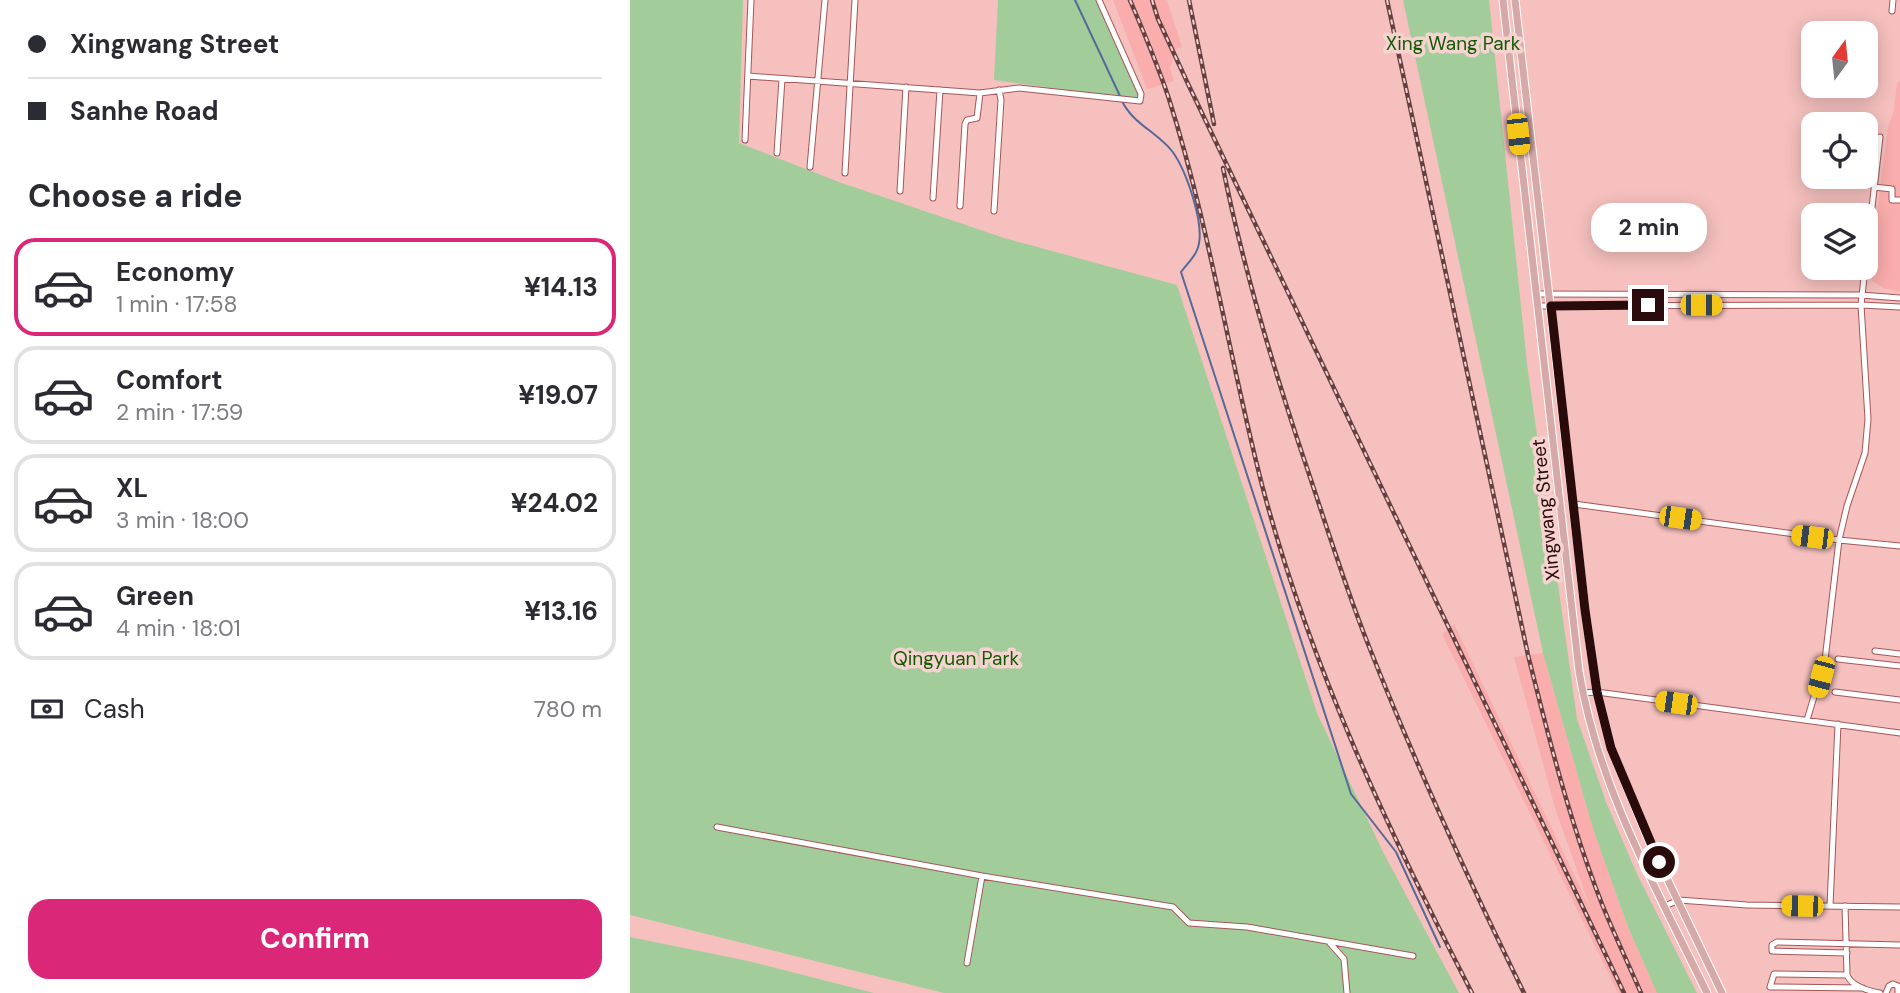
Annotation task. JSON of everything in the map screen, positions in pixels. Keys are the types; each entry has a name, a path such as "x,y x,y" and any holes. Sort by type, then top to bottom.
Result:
{"main road":[{"name":"Xingwang Street","path":"1503,0 1585,711 1609,786 1633,844 1707,993"},
{"name":"Xingwang Street","path":"1515,0 1597,692 1611,748 1625,783 1650,843 1722,993"}],"street":[{"path":"745,140 751,0"},
{"path":"810,167 825,0"},
{"path":"845,173 855,0"},
{"path":"748,76 980,93 1019,88 1138,101 1142,99 1141,94 1099,0"},
{"path":"1892,11 1893,0"},
{"path":"777,153 782,79"},
{"path":"900,191 906,87"},
{"path":"933,198 940,90"},
{"path":"994,211 1001,100 999,90"},
{"path":"960,206 965,124 967,120 978,118 980,93"},
{"path":"1878,154 1880,137"},
{"path":"1878,187 1892,189 1892,200 1900,201"},
{"path":"1807,720 1817,693 1829,638 1839,540 1867,438 1861,305 1863,280"},
{"path":"1536,294 1861,295 1900,298"},
{"path":"1538,306 1900,307"},
{"path":"1574,504 1900,547"},
{"path":"1875,651 1900,654"},
{"path":"1839,659 1900,666"},
{"path":"1582,694 1597,692 1900,733"},
{"path":"1835,692 1900,701"},
{"path":"1830,906 1838,724"},
{"path":"717,827 982,876 1173,907 1189,923 1247,927 1413,956"},
{"path":"967,964 982,876"},
{"path":"1665,906 1679,900 1747,905 1900,907"},
{"path":"1845,906 1847,975 1850,981 1880,993"},
{"path":"1329,942 1345,959 1347,993"},
{"path":"1847,953 1772,951 1777,942 1900,945"},
{"path":"1847,975 1774,974 1770,988 1863,988"},
{"path":"1886,993 1889,986 1894,984 1899,988"}],"shaded area":[{"path":"1113,0 1167,0 1182,47 1176,49 1170,68 1174,81 1147,89"},
{"path":"1900,81 1900,291 1885,289 1872,281 1878,280 1878,205 1888,127 1894,110 1897,83"},
{"path":"1454,624 1591,910 1555,808 1514,657 1543,653 1593,829 1628,927 1657,993 1618,993 1442,634"}],"green space":[{"name":"Qingyuan Park","path":"630,0 743,0 739,143 839,182 1004,238 1177,285 1317,713 1384,854 1459,993 944,993 630,915"},
{"path":"998,0 1096,0 1140,100 994,80"},
{"name":"Xing Wang Park","path":"1403,0 1489,0 1527,364 1577,719 1606,802 1637,874 1697,993 1657,993 1628,927 1593,829 1543,653"},
{"path":"630,937 748,961 874,993 630,993"}],"waterway":[{"path":"1075,0 1120,96"},
{"path":"1122,101 1132,116 1172,151 1189,185 1197,214 1199,240 1196,253 1181,272 1351,794 1396,852 1440,947"}],"railway":[{"path":"1130,0 1160,74 1183,147 1262,485 1303,617 1353,745 1381,808 1472,993"},
{"path":"1152,0 1189,86 1624,993"},
{"path":"1189,0 1214,124"},
{"path":"1387,0 1528,655 1544,718 1590,873 1641,993"},
{"path":"1223,168 1250,284 1272,361 1352,602 1423,777 1524,993"}],"route":[{"path":"1648,305 1551,306 1585,610 1597,692 1611,748 1659,862"}]}
